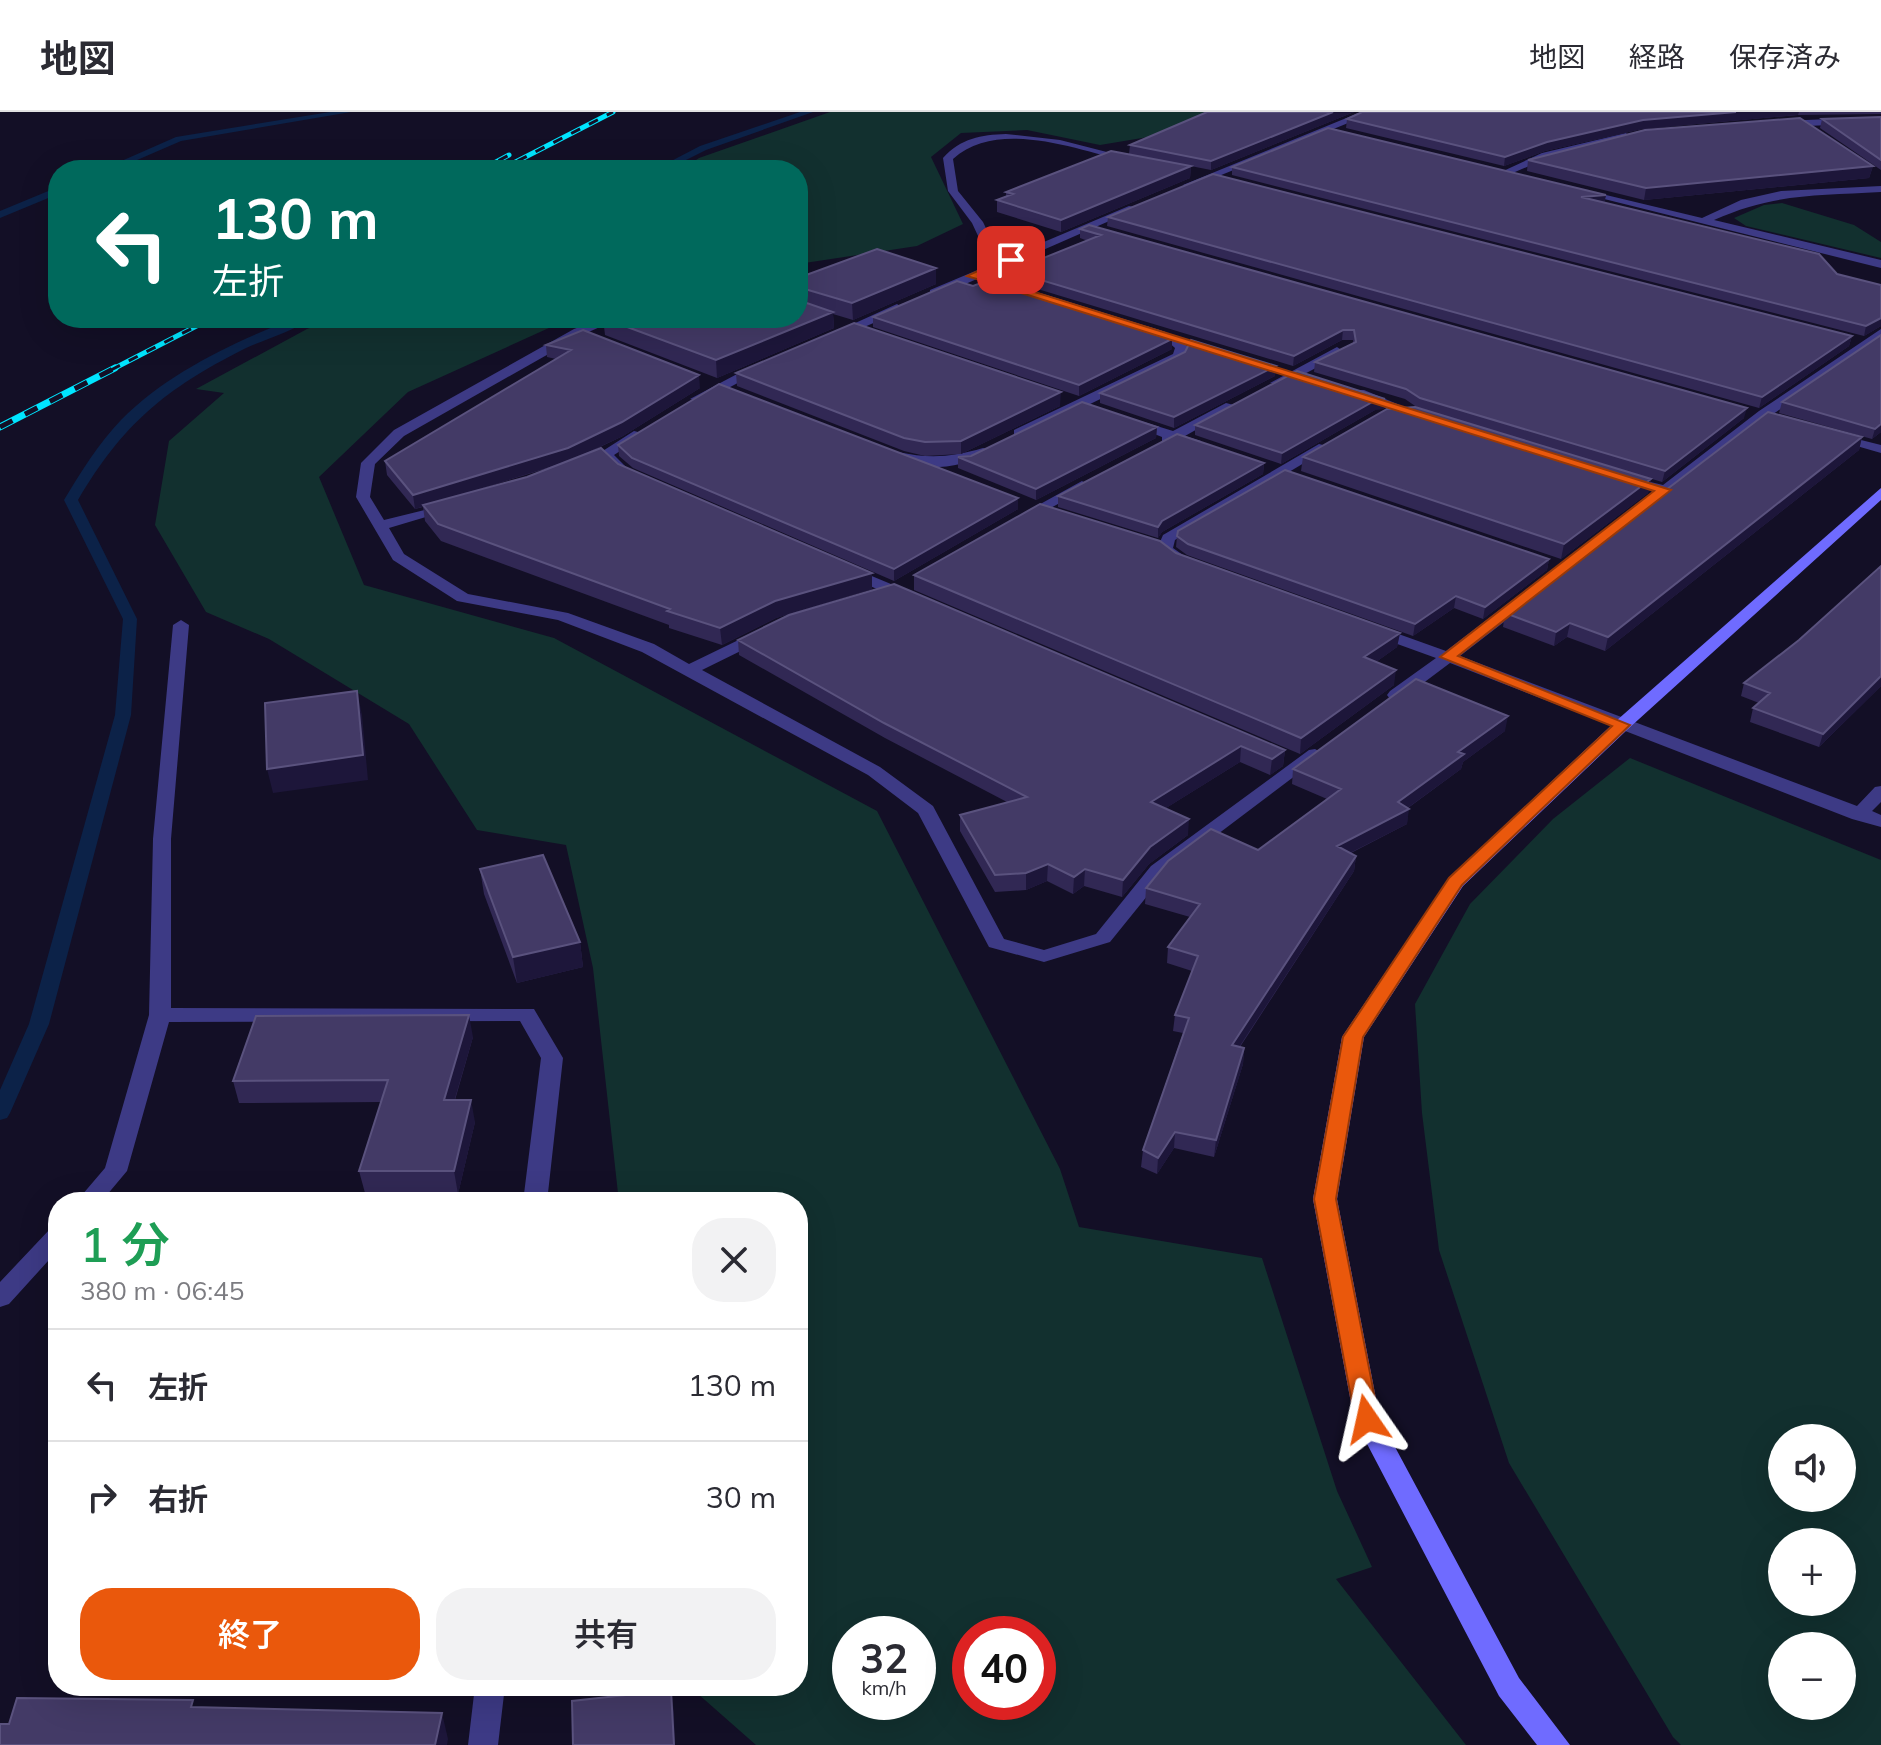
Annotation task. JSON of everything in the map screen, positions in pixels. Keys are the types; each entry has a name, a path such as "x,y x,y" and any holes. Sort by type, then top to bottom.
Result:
{"street":[{"path":"1169,193 1370,112"},
{"path":"1785,112 1824,139"},
{"path":"1773,125 1881,120"},
{"path":"1324,129 1354,136"},
{"path":"1504,173 1546,155 1637,134"},
{"path":"979,273 992,253 977,222 953,191 948,158 956,146 977,139 1004,136 1137,161"},
{"path":"1108,155 1123,149"},
{"path":"1181,170 1241,184"},
{"path":"1489,170 1519,177"},
{"path":"1565,188 1881,264"},
{"path":"1701,222 1745,202 1781,194 1881,189"},
{"path":"918,299 1142,204"},
{"path":"1087,227 1116,235"},
{"path":"979,273 1003,285"},
{"path":"821,341 905,305"},
{"path":"824,319 881,338"},
{"path":"1124,323 1199,344"},
{"path":"588,328 399,433 368,463 363,497 398,557 463,598 562,616 648,648 874,771 926,810 996,943 1044,956 1103,938 1158,870 1294,761 1326,746"},
{"path":"578,332 606,342"},
{"path":"1387,701 1448,657 1554,565 1664,490 1858,341 1881,333"},
{"path":"1006,440 1178,356 1182,347 1170,337"},
{"path":"1268,387 1348,346"},
{"path":"682,408 713,382 778,360"},
{"path":"713,382 747,396"},
{"path":"1340,387 1399,405 1422,416 1381,416"},
{"path":"1061,399 1213,450"},
{"path":"1146,451 1241,401"},
{"path":"639,480 600,457 656,423"},
{"path":"1822,432 1881,449"},
{"path":"1196,567 1158,547 1168,538 1343,437"},
{"path":"925,463 965,461 992,447"},
{"path":"886,451 953,475"},
{"path":"1605,472 1664,490"},
{"path":"1003,528 1030,506 1092,480"},
{"path":"1555,1745 1509,1687 1367,1419 1325,1199 1353,1037 1456,882 1622,725 1881,492"},
{"path":"380,526 460,505"},
{"path":"1030,506 1066,518"},
{"path":"836,566 900,587 922,603"},
{"path":"865,599 900,587"},
{"path":"97,1192 116,1171 160,1015 162,839 181,625"},
{"path":"1359,625 1881,821"},
{"path":"689,670 770,631"},
{"path":"1859,815 1881,791"},
{"path":"160,1015 527,1014 552,1058 536,1192"},
{"path":"0,1298 48,1246"},
{"path":"483,1745 489,1696"}],"green space":[{"path":"830,112 1210,112 1148,137 1100,145 1027,130 961,133 931,157 963,224 917,246 808,262 808,160 696,160"},
{"path":"1782,203 1854,225 1881,242 1881,258 1746,226 1734,218 1764,205"},
{"path":"310,328 549,328 408,392 319,477 364,585 554,638 877,811 1060,1169 1079,1227 1262,1258 1337,1491 1372,1567 1336,1579 1466,1745 756,1745 700,1696 808,1696 808,1192 618,1192 593,968 566,845 477,830 409,724 269,639 206,612 155,525 169,441 224,393 196,389"},
{"path":"1630,758 1881,860 1881,1745 1681,1745 1673,1737 1509,1463 1439,1250 1422,1113 1415,1004 1470,904 1553,819"}],"building":[{"path":"1207,112 1333,112 1211,161 1130,145"},
{"path":"1362,112 1736,112 1643,120 1547,142 1505,157 1347,119"},
{"path":"1881,117 1881,160 1822,119"},
{"path":"1800,118 1873,166 1646,188 1528,160 1645,130"},
{"path":"1328,128 1606,195 1581,197 1819,254 1837,274 1881,285 1881,318 1866,326 1232,167"},
{"path":"1111,151 1191,166 1061,220 997,200 1013,194 1006,192"},
{"path":"1213,174 1852,336 1762,397 1108,217"},
{"path":"1089,225 1747,408 1665,471 1420,398 1406,389 1315,362 1356,342 1354,330 1343,330 1294,356 1011,271 1101,235 1080,229"},
{"path":"877,249 936,268 852,303 808,290 808,274"},
{"path":"992,279 1165,333 1172,339 1079,385 873,317 957,281 973,286"},
{"path":"808,303 833,312 808,322"},
{"path":"854,323 1061,392 961,441 925,442 904,438 736,373"},
{"path":"630,328 794,328 716,360"},
{"path":"583,330 699,375 622,422 568,448 413,495 385,461 571,350 546,345"},
{"path":"1881,335 1881,424 1875,429 1782,402"},
{"path":"1191,340 1276,366 1174,417 1100,393 1185,352"},
{"path":"1297,371 1385,399 1376,400 1282,453 1195,425"},
{"path":"719,384 1018,498 894,569 632,458 618,445"},
{"path":"1082,402 1157,427 1036,489 958,457 971,456"},
{"path":"1415,407 1651,479 1564,544 1303,457 1387,409"},
{"path":"1768,412 1862,437 1608,637 1570,623 1556,632 1505,613"},
{"path":"1177,434 1264,463 1162,521 1158,527 1058,496"},
{"path":"601,448 618,464 872,573 775,601 720,628 438,524 423,505 527,477"},
{"path":"1285,470 1549,559 1485,607 1456,596 1415,624 1188,544 1177,536 1178,531"},
{"path":"1040,504 1160,541 1176,553 1400,633 1364,657 1396,670 1301,738 914,575"},
{"path":"1881,566 1881,676 1823,734 1753,708 1770,693 1744,683 1799,640"},
{"path":"894,584 1285,750 1272,759 1241,746 1151,802 1189,819 1150,847 1123,880 1085,869 1074,877 1048,864 1026,873 995,875 960,815 1027,797 884,723 738,640 789,615"},
{"path":"1416,679 1508,716 1458,752 1464,754 1398,802 1409,809 1337,846 1356,856 1232,1045 1244,1048 1216,1140 1175,1132 1158,1158 1143,1150 1189,1018 1175,1015 1198,956 1168,947 1200,904 1146,888 1168,861 1211,829 1258,850 1341,789 1293,769"},
{"path":"357,691 363,755 267,769 265,703"},
{"path":"543,855 580,942 513,957 480,869"},
{"path":"469,1015 444,1100 471,1100 454,1171 359,1171 388,1080 233,1081 256,1016"},
{"path":"617,1696 671,1696 674,1745 573,1745 572,1701"},
{"path":"17,1698 193,1700 191,1707 442,1713 435,1745 0,1745 0,1724 9,1724"}],"waterway":[{"path":"130,160 179,139 347,112"},
{"path":"679,160 703,148 809,112"},
{"path":"0,215 48,194"},
{"path":"0,1113 39,1024 123,715 130,619 71,500 109,442 138,411 217,358 282,328"}],"railway":[{"path":"519,160 613,112"},
{"path":"500,160 509,155"},
{"path":"111,370 193,328"},
{"path":"0,427 115,368"}],"route":[{"path":"1011,260 973,276 1399,405 1414,414 1664,490 1448,657 1622,725 1456,882 1353,1037 1325,1199 1367,1419"}]}
